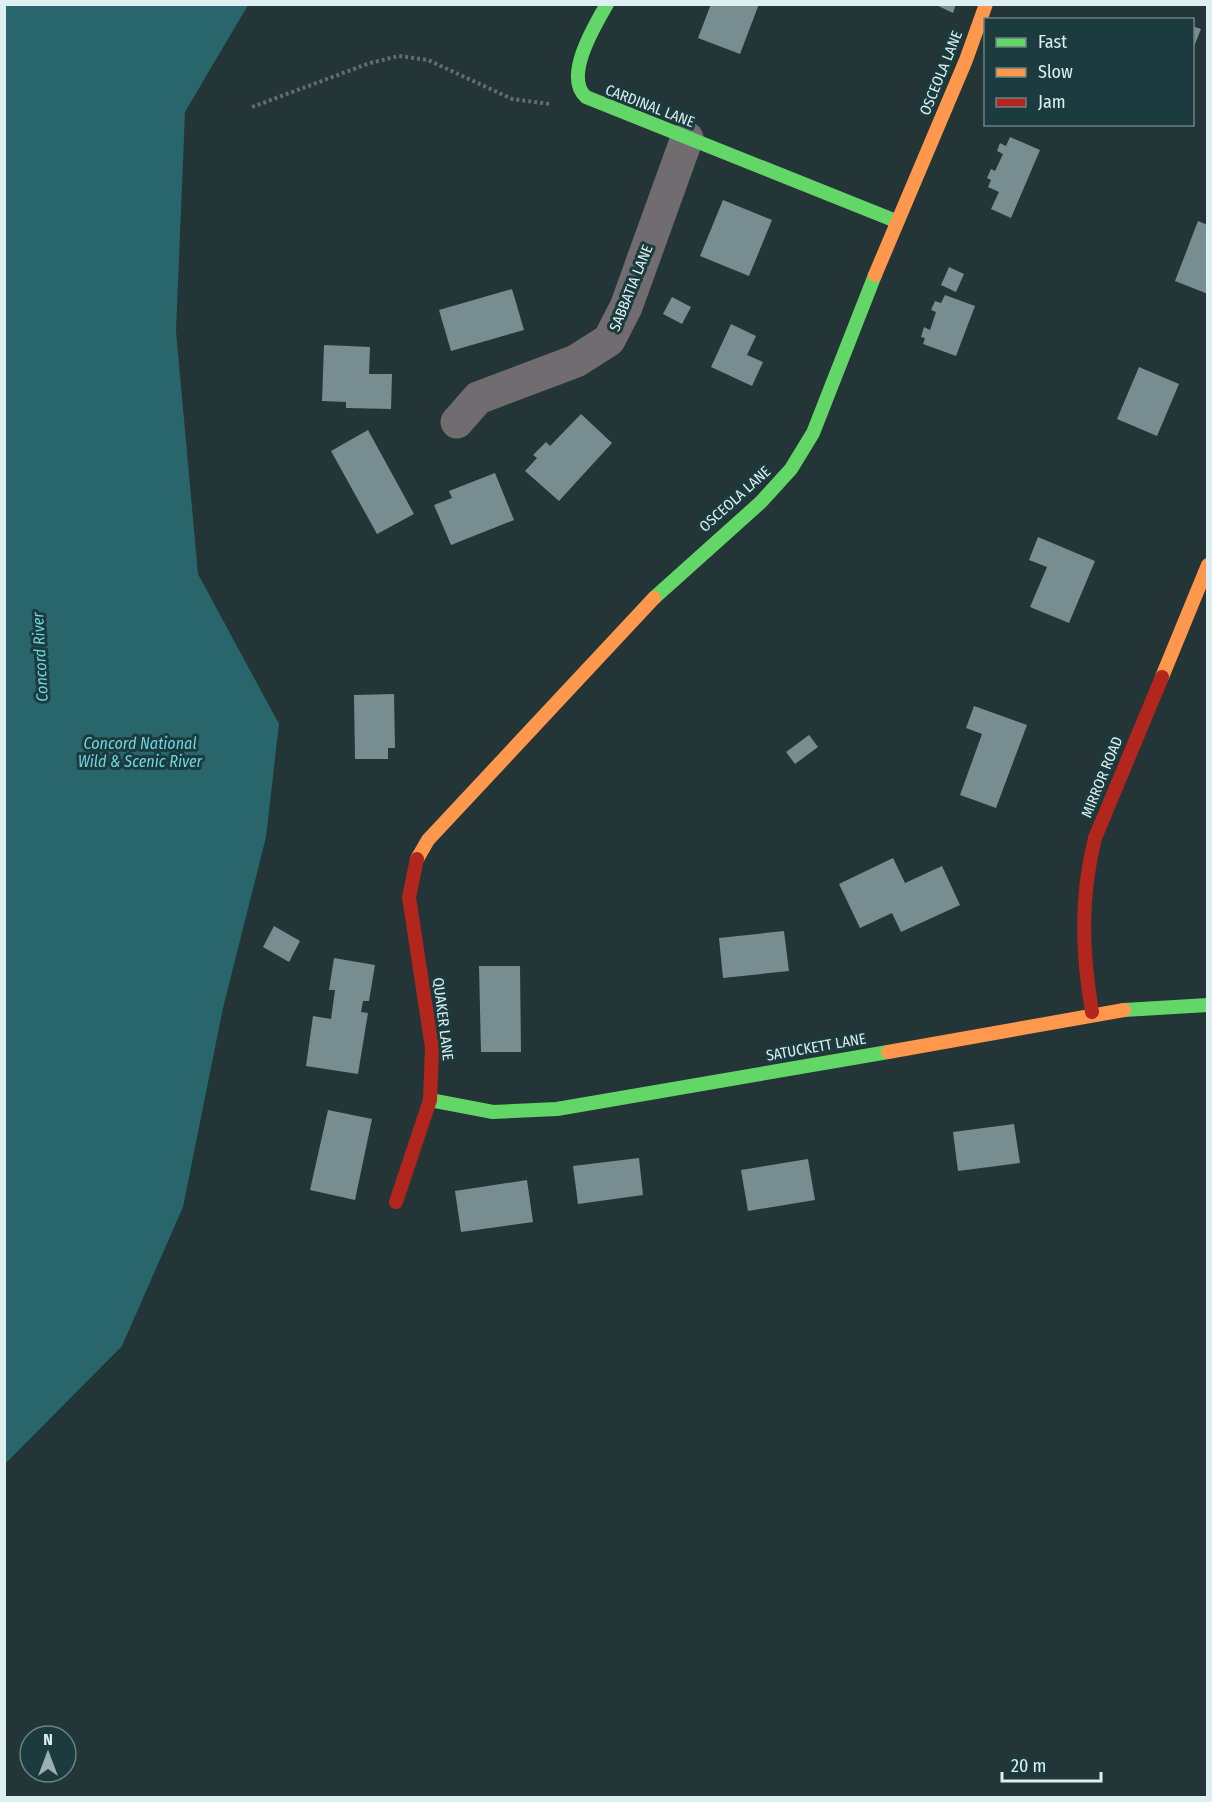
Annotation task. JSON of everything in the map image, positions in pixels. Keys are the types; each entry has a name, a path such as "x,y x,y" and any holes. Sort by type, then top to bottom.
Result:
{"street":[{"path":"592,101 581,92 578,81 580,68 584,48 607,4"},
{"name":"OSCEOLA LANE","path":"428,840 669,582 761,502 791,469 813,433 896,221 966,60 986,4"},
{"name":"CARDINAL LANE","path":"592,101 896,221"},
{"name":"SABBATIA LANE","path":"458,422 478,398 576,361 609,340 626,307 687,138"},
{"name":"MIRROR ROAD","path":"1092,1012 1081,943 1080,909 1084,874 1095,838 1208,565"},
{"name":"QUAKER LANE","path":"396,1202 430,1100 432,1048 409,897 411,875 417,856 428,840"},
{"name":"SATUCKETT LANE","path":"430,1100 494,1112 556,1109 958,1040 1092,1012 1177,1004 1208,1005"}],"path":[{"name":"CARDINAL LANE","path":"252,107 370,63 399,56 428,60 512,99 534,103 592,101"}],"water":[{"name":"Concord National Wild & Scenic River","path":"5,4 248,5 185,112 176,331 198,574 279,724 266,837 223,1008 183,1207 122,1346 5,1464"}],"building":[{"path":"711,4 759,4 740,54 698,38"},
{"path":"934,4 956,4 953,13"},
{"path":"1194,27 1201,29 1194,46"},
{"path":"1010,137 1040,150 1011,218 991,209 999,192 988,187 991,180 987,178 991,169 995,171 1003,154 997,151 1000,143 1006,146"},
{"path":"723,200 772,220 749,276 700,256"},
{"path":"1198,221 1208,225 1208,294 1175,281"},
{"path":"949,267 964,274 956,292 941,285"},
{"path":"512,289 524,330 451,351 439,310"},
{"path":"945,295 975,306 956,356 923,344 925,338 921,337 924,327 930,330 936,312 931,310 935,301 941,303"},
{"path":"672,297 691,307 682,324 663,314"},
{"path":"731,324 756,336 747,355 763,362 752,386 711,367"},
{"path":"324,345 370,347 369,374 392,374 391,409 346,408 346,402 322,401"},
{"path":"1139,367 1179,384 1157,436 1117,419"},
{"path":"581,414 612,443 559,501 525,471 537,458 533,455 546,442 550,446"},
{"path":"368,430 414,514 377,534 331,451"},
{"path":"495,473 514,520 451,545 434,505 452,498 449,491"},
{"path":"1038,537 1095,561 1069,623 1030,607 1047,567 1029,560"},
{"path":"394,694 395,748 388,748 388,759 355,759 354,695"},
{"path":"974,706 1027,725 996,808 960,795 982,734 966,728"},
{"path":"809,735 818,747 795,764 786,752"},
{"path":"893,858 905,883 942,866 960,905 901,932 892,913 860,928 839,884"},
{"path":"274,926 300,941 289,962 263,947"},
{"path":"784,931 789,971 723,978 719,938"},
{"path":"334,958 375,965 369,1001 363,1001 361,1012 368,1013 358,1074 306,1066 313,1016 331,1019 335,990 329,990"},
{"path":"479,966 520,966 521,1052 481,1052"},
{"path":"328,1110 372,1119 355,1200 310,1190"},
{"path":"1014,1124 1020,1163 958,1171 953,1132"},
{"path":"639,1158 643,1195 578,1204 573,1166"},
{"path":"808,1159 815,1200 748,1211 741,1170"},
{"path":"527,1180 533,1222 461,1232 455,1191"}],"traffic: fast":[{"path":"607,4 589,37 579,64 580,88 586,97 896,221"},
{"path":"654,598 761,502 791,469 813,433 875,275"},
{"path":"1124,1010 1208,1005"},
{"path":"430,1100 493,1112 557,1109 888,1052"}],"traffic: slow":[{"path":"875,275 966,60 986,4"},
{"path":"1162,677 1208,565"},
{"path":"417,859 428,840 654,598"},
{"path":"888,1052 1124,1010"}],"traffic: jam":[{"path":"1092,1012 1086,968 1084,925 1090,860 1095,838 1162,677"},
{"path":"396,1202 430,1100 432,1048 409,897 417,859"}],"water label":[{"name":"Concord River","path":"40,657"}]}
